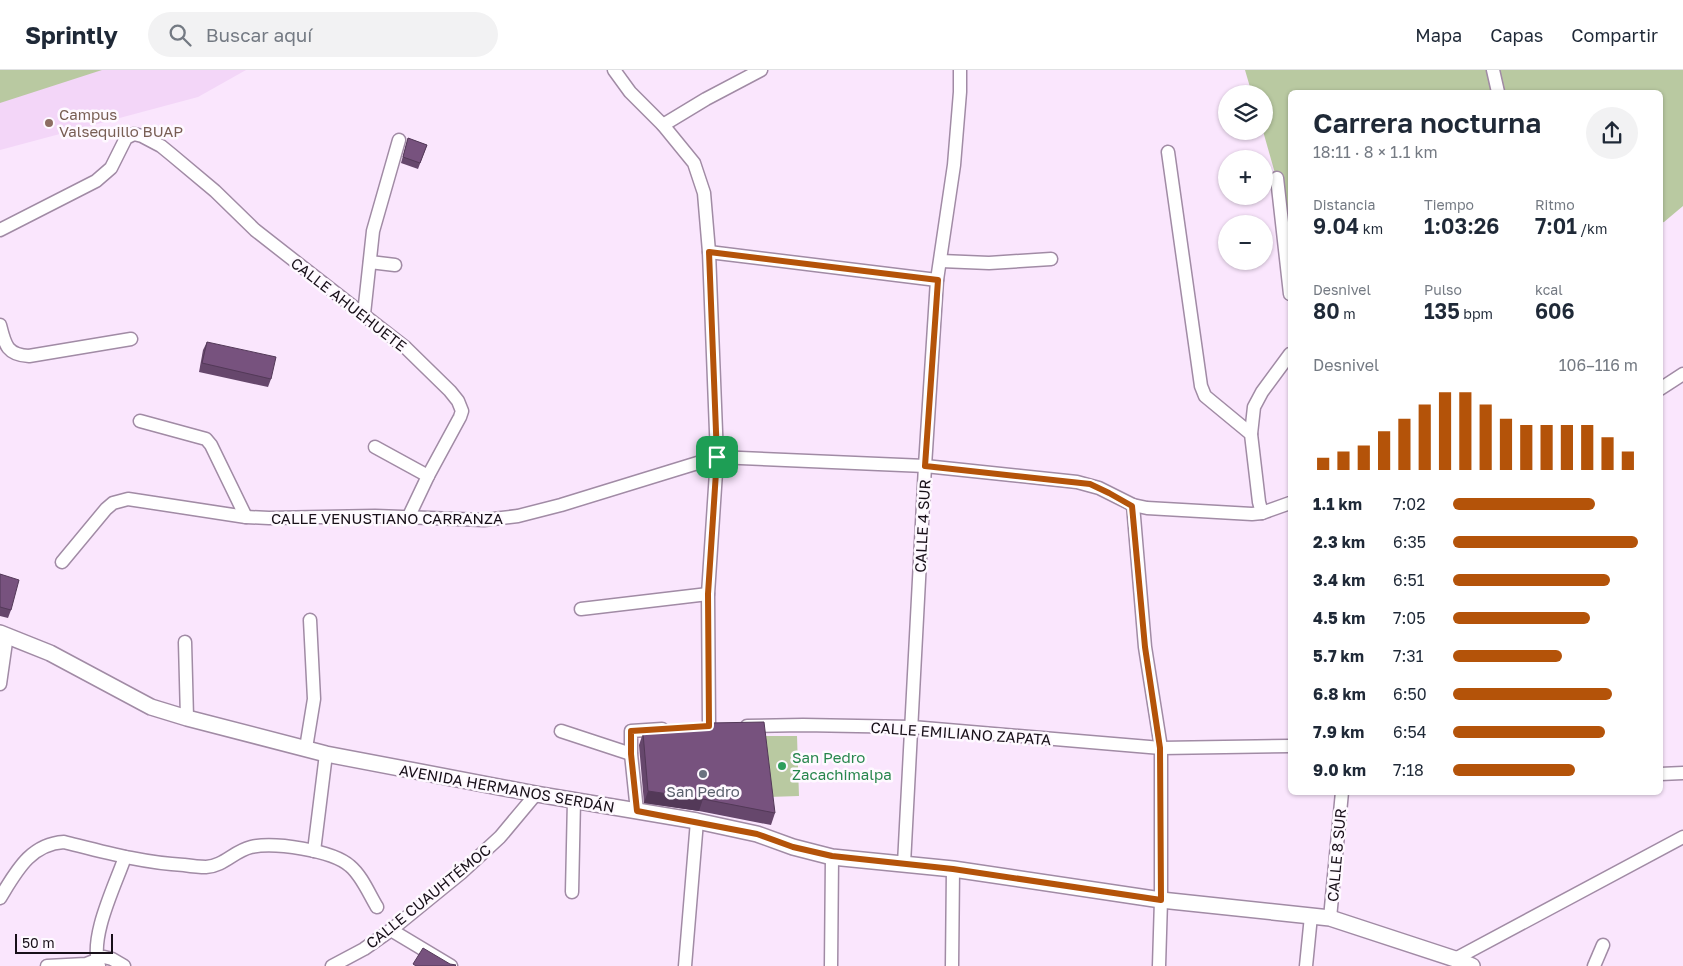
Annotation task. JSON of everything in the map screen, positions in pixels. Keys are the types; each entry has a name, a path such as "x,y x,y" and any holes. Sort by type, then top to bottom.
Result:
{"street":[{"path":"614,70 630,92 663,125 694,163 704,193 709,252 717,457 708,594 709,726"},
{"path":"663,125 706,99 761,70"},
{"name":"CALLE 4 SUR","path":"904,864 925,466 938,280 954,165 960,70"},
{"path":"1492,70 1497,90"},
{"name":"CALLE AHUEHUETE","path":"0,230 82,189 106,173 115,163 124,141 134,134 150,140 166,151 215,191 255,230 406,348 450,391 461,406 460,417 409,516"},
{"path":"364,314 374,231 399,140"},
{"path":"1168,152 1201,386 1205,396 1251,434"},
{"path":"1277,178 1288,276"},
{"path":"709,252 938,280"},
{"path":"941,261 988,263 1051,259"},
{"path":"370,262 395,265"},
{"path":"0,326 8,348 13,354 19,356 29,356 130,339"},
{"path":"1262,513 1258,502 1251,434 1254,407 1262,392 1288,357"},
{"path":"1663,387 1683,374"},
{"path":"140,421 206,439 211,445 246,517"},
{"path":"375,447 428,476"},
{"name":"CALLE VENUSTIANO CARRANZA","path":"62,562 106,509 113,502 120,500 128,499 246,517 409,516 484,520 518,516 561,505 717,457 925,466 1090,484 1132,506 1242,514 1262,513 1288,504"},
{"path":"1132,506 1145,647 1160,748 1161,900 1159,966"},
{"path":"581,609 708,594"},
{"path":"306,748 314,699 310,620"},
{"path":"0,684 3,634"},
{"name":"AVENIDA HERMANOS SERDÁN","path":"3,634 50,653 138,700 187,718 326,754 536,794 696,821 757,834 793,847 832,856 953,869 1161,900 1330,918 1472,966"},
{"path":"185,642 187,718"},
{"name":"CALLE EMILIANO ZAPATA","path":"737,726 803,725 912,728 1160,748 1288,746"},
{"path":"637,811 631,754 631,731 670,728"},
{"path":"561,731 631,754"},
{"path":"314,851 326,754"},
{"path":"1663,774 1683,773"},
{"name":"CALLE CUAUHTÉMOC","path":"332,966 364,949 391,930 462,873 500,838 536,794"},
{"name":"CALLE 8 SUR","path":"1330,918 1342,795"},
{"path":"572,892 574,800"},
{"path":"685,966 696,821"},
{"path":"1455,959 1683,837"},
{"path":"0,898 22,863 38,849 54,842 64,842 161,864 206,867 218,865 238,852 250,847 280,845 314,851 343,860 352,867 377,907"},
{"path":"831,966 832,856"},
{"path":"98,963 97,934 125,857"},
{"path":"952,966 953,869"},
{"path":"1306,966 1311,916"},
{"path":"391,930 451,966"},
{"path":"1594,966 1603,945"},
{"path":"47,966 98,963 104,957 124,966"}],"shaded area":[{"name":"Campus Valsequillo BUAP","path":"0,70 246,70 198,97 0,150"}],"green space":[{"path":"0,70 102,70 0,103"},
{"path":"1245,70 1683,70 1683,206 1663,222 1663,90 1288,90 1288,219 1273,166 1273,150 1268,150 1266,140 1273,140 1273,85 1249,85"},
{"name":"San Pedro Zacachimalpa","path":"764,736 797,736 799,796 768,797"}],"building":[{"path":"408,138 427,145 420,163 403,157"},
{"path":"207,342 276,357 271,379 202,363"},
{"path":"0,574 19,580 11,610 0,607"},
{"name":"San Pedro","path":"764,722 775,813 703,799 648,791 643,733 648,727"},
{"path":"423,948 450,964 456,965 416,966 413,964"}],"place":[{"name":"Campus Valsequillo BUAP","path":"49,123"},
{"name":"San Pedro Zacachimalpa","path":"782,766"},
{"name":"San Pedro","path":"703,774"}],"route":[{"path":"709,252 938,280 925,466 1090,484 1132,506 1145,647 1160,748 1161,900 953,869 832,856 793,847 757,834 637,811 631,754 631,731 709,726 708,594 717,457 709,252"}]}
